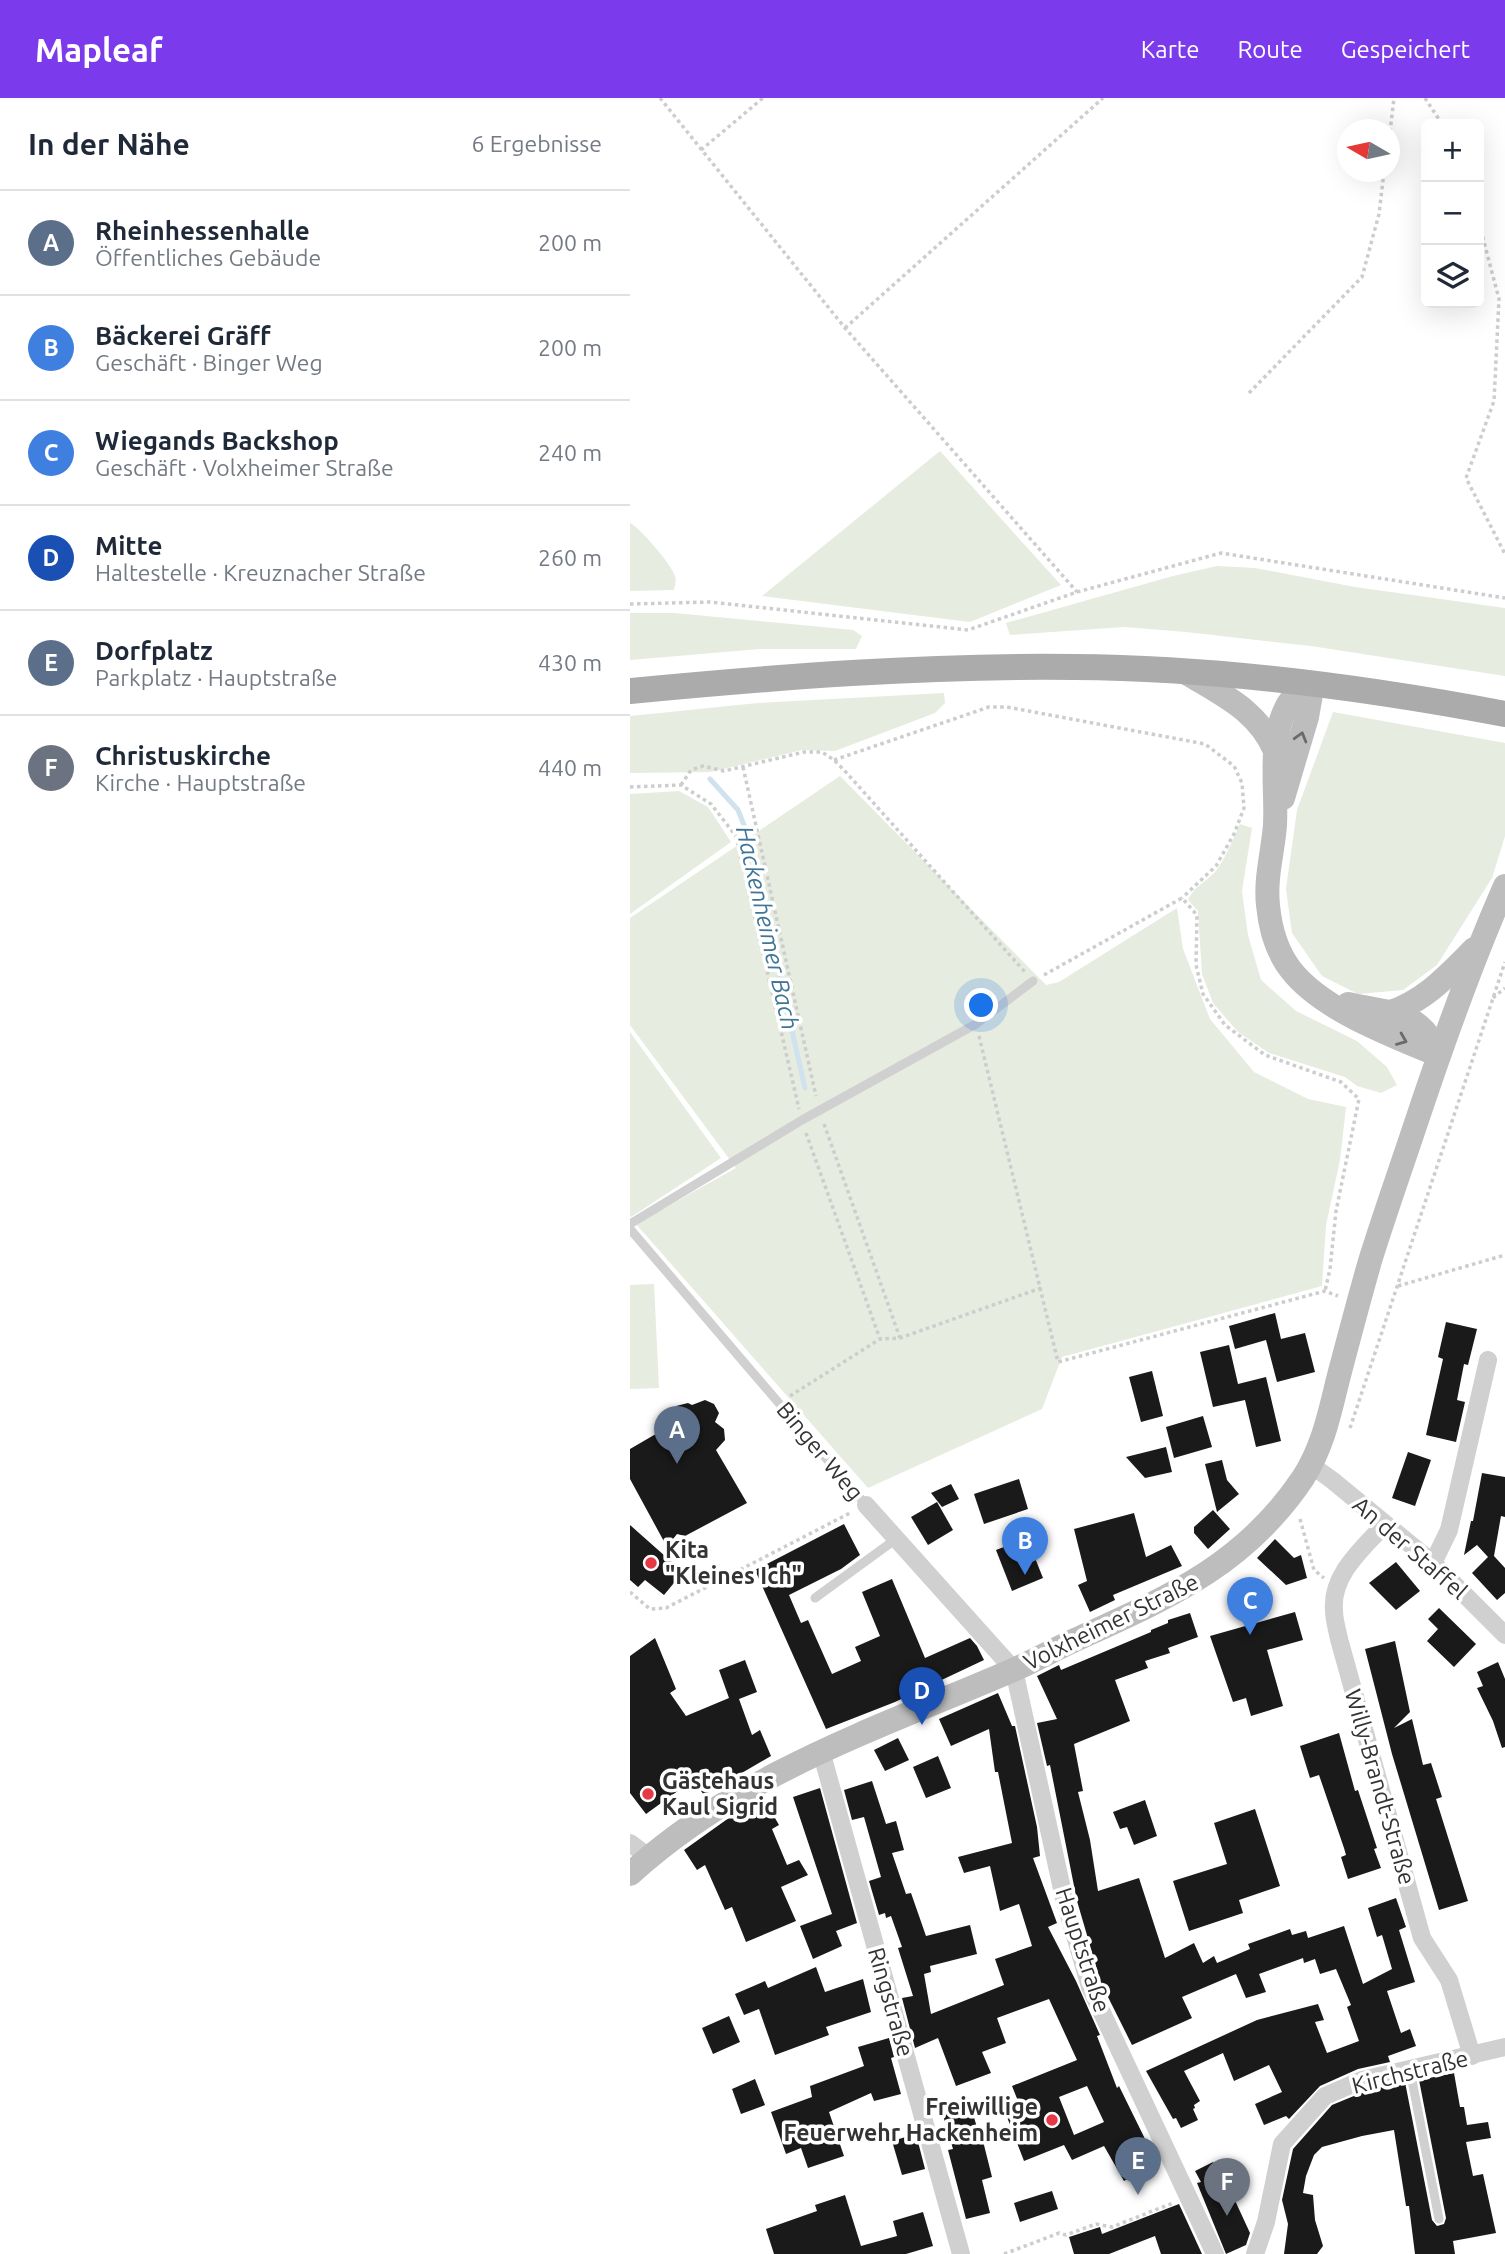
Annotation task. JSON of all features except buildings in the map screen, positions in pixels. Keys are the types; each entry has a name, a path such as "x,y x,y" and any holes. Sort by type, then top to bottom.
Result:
{"main road":[{"path":"630,691 774,677 886,671 1074,667 1185,672 1313,684 1505,714"},
{"path":"1185,672 1248,712 1264,728 1275,751"},
{"path":"1313,684 1293,698 1285,710 1275,751 1275,826 1267,884 1273,933 1285,963 1324,999 1381,1031 1438,1055"},
{"path":"1275,826 1307,717 1313,684"},
{"name":"Volxheimer Straße","path":"630,1874 639,1850 696,1821 736,1795 821,1751 1014,1670 1161,1600 1207,1574 1249,1542 1293,1492 1311,1465 1331,1413 1374,1248 1438,1055 1479,943 1505,887"},
{"path":"1388,1013 1405,1007 1432,990 1479,943"},
{"path":"1324,999 1410,1020 1423,1027 1432,1038 1438,1055"}],"street":[{"path":"1433,1563 1449,1530 1488,1360"},
{"name":"An der Staffel","path":"1311,1465 1433,1563 1505,1635"},
{"name":"Binger Weg","path":"866,1505 1014,1670"},
{"path":"1336,1589 1349,1564 1384,1525"},
{"name":"Willy-Brandt-Straße","path":"1336,1589 1334,1609 1339,1639 1422,1938 1449,1980 1472,2056"},
{"name":"Hauptstraße","path":"1014,1670 1064,1898 1090,1987 1214,2254"},
{"name":"Ringstraße","path":"821,1751 961,2254"},
{"name":"Kirchstraße","path":"1255,2254 1266,2222 1282,2144 1325,2096 1362,2080 1505,2047"}],"lane":[{"path":"630,1224 802,1120 975,1024 1033,981"},
{"name":"Binger Weg","path":"630,1229 866,1505"},
{"path":"815,1598 896,1539"},
{"path":"1410,2070 1439,2219"}],"path":[{"path":"660,98 845,328 1077,592"},
{"path":"701,150 762,98"},
{"path":"845,328 1104,98"},
{"path":"1392,119 1394,98"},
{"path":"1425,98 1439,119"},
{"path":"1249,393 1362,277 1379,214 1383,182"},
{"path":"1484,242 1499,299 1494,401 1466,478 1505,554"},
{"path":"630,604 710,602 968,630 1077,592 1221,552 1505,598"},
{"path":"681,785 691,770 702,766 724,771 804,752 822,752 834,760 1033,981 1182,898 1216,866 1234,834 1244,808 1242,783 1234,766 1205,744 1007,707 989,707 834,760"},
{"path":"743,766 820,1111 900,1338"},
{"path":"630,787 681,785 711,804 736,836 802,1120 880,1339"},
{"path":"1182,898 1197,915 1196,965 1203,994 1225,1025 1265,1055 1341,1083 1359,1099 1336,1211 1325,1291"},
{"path":"1350,1428 1505,962"},
{"path":"1493,999 1505,988"},
{"path":"975,1024 1058,1362 1325,1291 1358,1304"},
{"path":"1398,1286 1505,1255"},
{"path":"780,1403 880,1339 900,1338 1041,1288"},
{"path":"1293,1492 1314,1570 1336,1589"},
{"path":"630,1592 650,1609 666,1608 866,1505"},
{"path":"1004,2254 1096,2224 1112,2227 1188,2197"}],"shaded area":[{"path":"940,451 1061,585 970,622 762,596"},
{"path":"630,523 647,538 671,569 675,578 674,590 630,591"},
{"path":"1217,566 1255,568 1355,587 1505,608 1505,676 1311,646 1186,632 1124,627 1010,635 1006,623"},
{"path":"630,613 675,613 853,630 862,636 856,649 760,649 630,660"},
{"path":"944,693 945,703 935,713 835,751 802,750 711,772 630,773 630,716 758,703"},
{"path":"1333,712 1505,743 1505,836 1492,878 1437,965 1403,990 1358,994 1322,976 1292,933 1286,889 1297,810"},
{"path":"840,776 1046,985 1059,982 1177,908 1183,949 1210,1019 1254,1072 1308,1099 1346,1107 1340,1160 1326,1225 1322,1286 1062,1357 1042,1409 868,1488 636,1224 736,1168 630,1025 630,918"},
{"path":"679,791 708,807 731,842 630,914 630,794"},
{"path":"1240,824 1252,828 1242,891 1248,935 1261,980 1296,1011 1357,1041 1387,1067 1397,1085 1381,1093 1357,1086 1345,1077 1269,1053 1238,1032 1213,1003 1202,974 1198,911 1188,900 1216,871"},
{"path":"630,1032 721,1158 631,1217 630,1216"},
{"path":"654,1284 659,1388 630,1389 630,1285"}],"waterway":[{"name":"Hackenheimer Bach","path":"710,779 738,810 746,830 805,1088"}],"place":[{"name":"Rheinhessenhalle","path":"677,1464"},
{"name":"Kita \"Kleines Ich\"","path":"651,1563"},
{"name":"Bäckerei Gräff","path":"1025,1575"},
{"name":"Wiegands Backshop","path":"1250,1635"},
{"name":"Mitte","path":"922,1725"},
{"name":"Gästehaus Kaul Sigrid","path":"648,1794"},
{"name":"Freiwillige Feuerwehr Hackenheim","path":"1052,2120"},
{"name":"Dorfplatz","path":"1138,2195"},
{"name":"Christuskirche","path":"1227,2216"}]}
